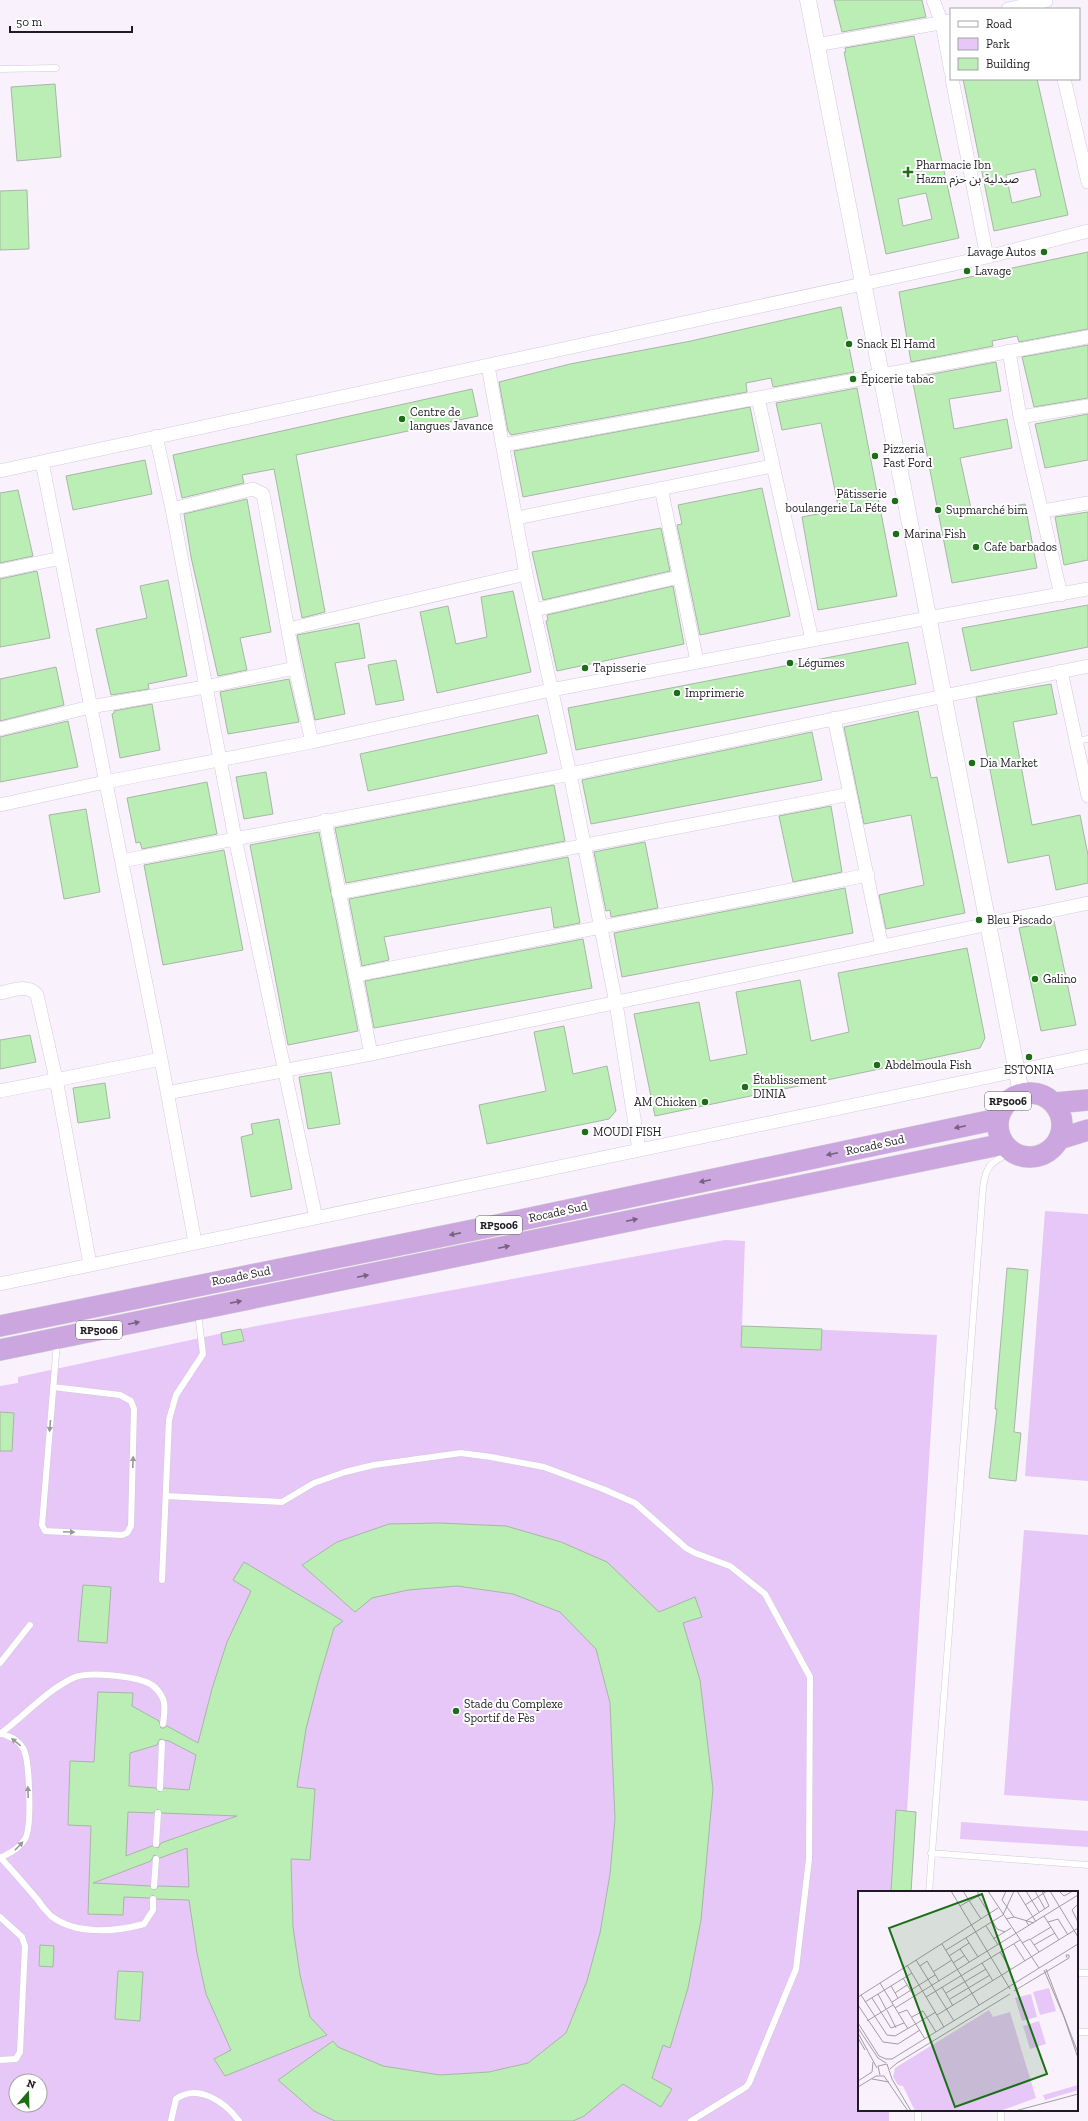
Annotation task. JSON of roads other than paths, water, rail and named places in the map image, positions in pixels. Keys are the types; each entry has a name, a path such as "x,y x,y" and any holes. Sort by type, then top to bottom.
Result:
{"highway":[{"name":"RP5006","path":"1055,1104 1040,1094 1021,1094 1006,1103 998,1119 998,1132 1007,1148 1021,1156 1032,1157 1042,1155 1052,1149 1060,1140 1088,1130"},
{"path":"1060,1140 1063,1127 1061,1114 1055,1104 1088,1100"},
{"name":"Rocade Sud","path":"0,1326 488,1227 998,1119"},
{"name":"Rocade Sud","path":"198,1309 1007,1148"},
{"name":"RP5006","path":"0,1350 198,1309"}],"street":[{"path":"808,0 1021,1094"},
{"path":"933,0 946,22 950,62"},
{"path":"1014,8 1046,3"},
{"path":"816,45 946,22"},
{"path":"952,80 987,257"},
{"path":"1064,80 1088,182"},
{"path":"0,471 987,257 1088,231"},
{"path":"503,445 1088,337"},
{"path":"1009,351 1020,417 1043,511 1061,595"},
{"path":"488,366 517,518 526,574 570,774 616,1002 639,1150"},
{"path":"758,398 812,640"},
{"path":"1020,417 1088,406"},
{"path":"156,436 172,509 235,838 316,1218"},
{"path":"42,462 105,782 162,1059 167,1094 195,1242"},
{"path":"517,518 772,466"},
{"path":"661,488 678,577 697,661"},
{"path":"172,509 253,489 264,494 295,668 312,742"},
{"path":"1043,511 1088,503"},
{"path":"0,571 61,558"},
{"path":"288,629 526,574"},
{"path":"534,610 678,577"},
{"path":"0,805 105,782 220,761 312,742 551,690 697,661 1088,589"},
{"path":"122,861 325,820 570,774 1088,666"},
{"path":"0,729 90,707 205,687 295,668"},
{"path":"1062,671 1082,740 1088,796"},
{"path":"834,718 882,947"},
{"path":"338,893 850,794"},
{"path":"325,820 338,893 371,1054"},
{"path":"355,975 868,875"},
{"path":"167,1094 371,1054 1088,903"},
{"path":"0,993 22,988 30,989 37,995 56,1080 90,1264"},
{"path":"0,1284 1088,1056"},
{"path":"0,1091 162,1059"}],"lane":[{"path":"0,69 56,68"},
{"path":"929,1891 985,1176 991,1163 1007,1148"},
{"path":"162,1580 169,1420 176,1394 203,1354 198,1309"},
{"path":"53,1387 120,1395 130,1401 134,1409 131,1526 127,1533 122,1535 45,1531 42,1525 53,1387 58,1338"},
{"path":"166,1496 282,1502 314,1483 345,1472 374,1465 461,1453 491,1457 544,1467 570,1475 635,1502 686,1548 695,1553 730,1566 765,1594 810,1676 809,1859 796,1970 749,2084 691,2121"},
{"path":"0,1663 30,1625"},
{"path":"0,1734 62,1684 75,1677 89,1674 135,1678 151,1684 158,1690 164,1700 164,1724"},
{"path":"0,1734 16,1740 27,1757 29,1827 25,1839 18,1848 0,1857 51,1915 64,1923 78,1928 96,1930 132,1928 144,1924 153,1910 153,1899"},
{"path":"160,1788 162,1743"},
{"path":"156,1844 158,1813"},
{"path":"931,1853 1088,1866"},
{"path":"154,1886 156,1859"},
{"path":"0,1916 22,1936 25,1946 20,2052 16,2059 0,2060"},
{"path":"171,2121 176,2099 184,2093 199,2092 224,2105 239,2121"}],"place":[{"name":"Pharmacie Ibn Hazm صيدلية بن حزم","path":"908,172"},
{"name":"Lavage Autos","path":"1044,252"},
{"name":"Lavage","path":"967,271"},
{"name":"Snack El Hamd","path":"849,344"},
{"name":"Épicerie tabac","path":"853,379"},
{"name":"Centre de langues Javance","path":"402,419"},
{"name":"Pizzeria Fast Ford","path":"875,456"},
{"name":"Pâtisserie boulangerie La Féte","path":"895,501"},
{"name":"Supmarché bim","path":"938,510"},
{"name":"Marina Fish","path":"896,534"},
{"name":"Cafe barbados","path":"976,547"},
{"name":"Légumes","path":"790,663"},
{"name":"Tapisserie","path":"585,668"},
{"name":"Imprimerie","path":"677,693"},
{"name":"Dia Market","path":"972,763"},
{"name":"Bleu Piscado","path":"979,920"},
{"name":"Galino","path":"1035,979"},
{"name":"ESTONIA","path":"1029,1057"},
{"name":"Abdelmoula Fish","path":"877,1065"},
{"name":"Établissement DINIA","path":"745,1087"},
{"name":"AM Chicken","path":"705,1102"},
{"name":"MOUDI FISH","path":"585,1132"},
{"name":"Stade du Complexe Sportif de Fès","path":"456,1711"}]}
